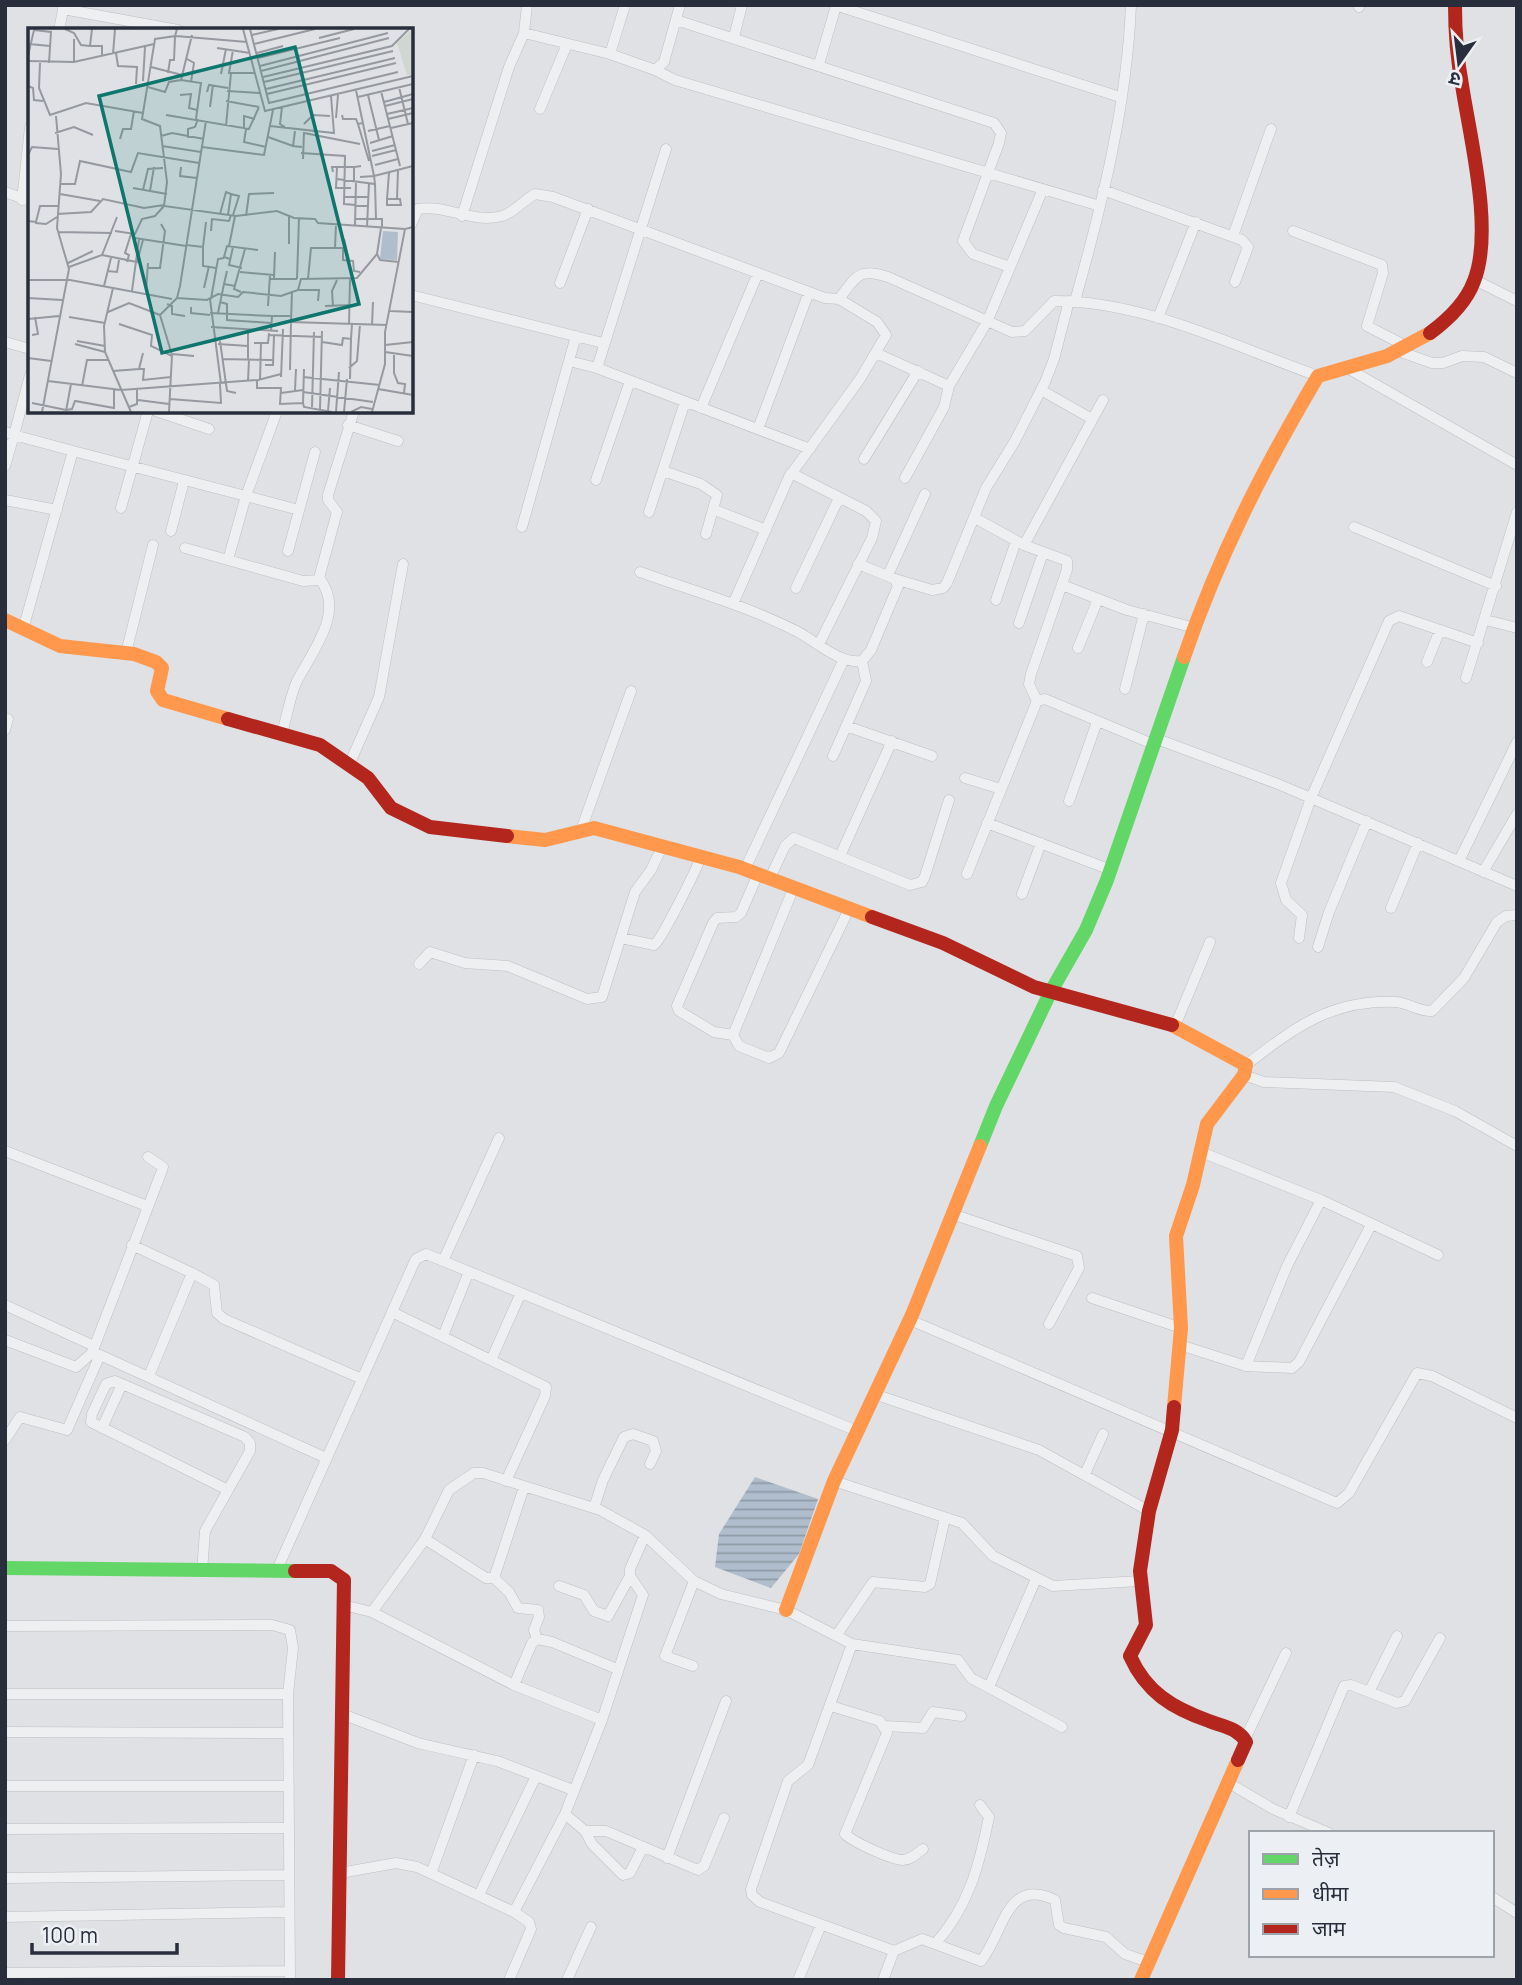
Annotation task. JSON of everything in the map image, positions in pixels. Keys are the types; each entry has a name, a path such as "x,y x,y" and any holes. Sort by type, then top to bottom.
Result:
{"street":[{"path":"462,216 509,68 524,33 527,5"},
{"path":"610,54 625,5"},
{"path":"655,71 664,62 680,5"},
{"path":"734,37 742,5"},
{"path":"819,64 835,5 854,8 1120,97"},
{"path":"858,564 932,590 943,588 986,488 1015,441 1041,390 1054,359 1100,206 1129,42 1131,5"},
{"path":"839,299 857,276 869,272 888,277 987,323 1013,332 1025,331 1054,302 1072,301 1127,309 1318,376 1403,349 1445,323 1461,305 1475,280 1481,251 1475,150 1455,54 1455,5"},
{"path":"59,28 64,7 125,25 157,28"},
{"path":"676,20 994,122 1001,133 963,241 973,254 1010,267"},
{"path":"524,33 610,54 675,80 1100,206"},
{"path":"540,109 568,44"},
{"path":"1233,236 1271,129"},
{"path":"597,368 666,149"},
{"path":"5,192 26,200 28,164"},
{"path":"905,478 944,407 949,386 987,323 1043,189"},
{"path":"1103,190 1233,236 1248,247 1235,282"},
{"path":"414,208 428,207 462,216 505,215 535,194 588,209 809,292 839,299 884,329 886,335 876,354 791,473 733,604"},
{"path":"560,283 588,209"},
{"path":"1158,318 1196,222"},
{"path":"1293,232 1382,265 1383,274 1367,326 1403,349 1432,363 1443,363 1462,356 1484,357 1517,373"},
{"path":"701,408 758,273"},
{"path":"1475,280 1517,301"},
{"path":"758,429 809,292"},
{"path":"413,295 603,343"},
{"path":"522,527 576,336"},
{"path":"5,342 28,348"},
{"path":"876,354 949,386"},
{"path":"569,362 597,368 810,449"},
{"path":"1347,368 1517,465"},
{"path":"864,459 918,371"},
{"path":"786,1611 834,1481 857,1430 877,1395 910,1320 996,1106 1050,993 1086,930 1111,870 1195,628 1229,539 1270,457 1318,376"},
{"path":"5,466 10,433 28,381"},
{"path":"596,480 630,381"},
{"path":"1041,390 1093,419"},
{"path":"996,600 1020,543 1102,400"},
{"path":"649,512 685,402"},
{"path":"121,508 147,413"},
{"path":"162,413 209,429"},
{"path":"228,560 246,496 276,413"},
{"path":"282,733 297,681 327,623 328,590 321,580 320,572 337,512 328,500 328,495 353,413"},
{"path":"348,425 398,441"},
{"path":"10,433 131,468 299,510"},
{"path":"24,626 73,451"},
{"path":"288,551 315,452"},
{"path":"663,471 713,490 717,495 715,510 706,534"},
{"path":"791,473 866,511 876,521 872,538 818,644"},
{"path":"171,531 184,481"},
{"path":"862,661 871,650 896,595 891,577 925,494"},
{"path":"796,588 839,498"},
{"path":"5,500 57,510"},
{"path":"715,510 766,530"},
{"path":"1466,678 1517,512"},
{"path":"967,874 1037,701 1029,684 1031,674 1062,585 1067,561 1020,543 975,518"},
{"path":"1354,527 1496,586"},
{"path":"126,653 153,545"},
{"path":"185,548 303,581 321,580"},
{"path":"1019,623 1043,553"},
{"path":"349,765 379,697 403,564"},
{"path":"640,572 761,614 844,659 862,661"},
{"path":"1062,585 1144,614 1195,628"},
{"path":"1078,648 1098,599"},
{"path":"1125,689 1144,614"},
{"path":"1299,938 1302,915 1286,900 1281,883 1311,798 1389,621 1399,616 1478,643"},
{"path":"5,620 24,626 44,642 126,653 160,664 157,691 163,700 320,745 369,778 391,808 430,827 545,840 594,828 701,857 758,874 943,943 1050,993 1175,1026 1239,1059 1245,1070 1264,1082 1394,1087 1455,1111 1517,1146"},
{"path":"1486,620 1517,628"},
{"path":"1427,662 1440,630"},
{"path":"733,1035 714,1032 679,1011 677,1006 713,922 717,918 736,917 741,913 844,659"},
{"path":"833,756 866,681 862,661"},
{"path":"580,830 631,691"},
{"path":"1037,701 1045,699 1097,722 1311,798 1517,886"},
{"path":"5,730 8,719"},
{"path":"1069,801 1097,722"},
{"path":"846,726 932,756"},
{"path":"840,856 891,741"},
{"path":"1459,861 1517,742"},
{"path":"964,778 1001,789"},
{"path":"758,874 789,840 799,839 909,886 917,885 925,876 949,800"},
{"path":"1483,872 1517,814"},
{"path":"1318,947 1329,912 1367,821"},
{"path":"987,823 1111,870"},
{"path":"1391,908 1418,843"},
{"path":"1022,894 1041,844"},
{"path":"419,964 430,952 465,963 499,964 592,1000 602,997 635,892 651,870 662,846"},
{"path":"621,938 654,945 660,941 673,909 691,883 701,857"},
{"path":"733,1035 794,887"},
{"path":"733,1035 739,1046 769,1058 779,1053 850,907"},
{"path":"1246,1737 1240,1732 1165,1704 1141,1681 1130,1656 1146,1625 1140,1581 1149,1511 1172,1430 1181,1328 1176,1236 1207,1124 1245,1070 1308,1019 1327,1012 1397,1002 1432,1011 1464,978 1497,922 1506,916 1517,915"},
{"path":"1175,1026 1210,942"},
{"path":"443,1261 499,1138"},
{"path":"5,1151 148,1206"},
{"path":"1201,1152 1321,1200 1438,1255"},
{"path":"5,1440 20,1417 67,1430 132,1245 163,1167 148,1157"},
{"path":"1246,1366 1287,1266 1321,1200"},
{"path":"952,1214 1077,1256 1079,1268 1049,1324"},
{"path":"1180,1345 1246,1366 1292,1368 1299,1362 1371,1225"},
{"path":"132,1245 214,1285 217,1314 224,1319 362,1379"},
{"path":"276,1572 416,1259 426,1254 468,1274 857,1430"},
{"path":"149,1376 192,1273"},
{"path":"443,1336 468,1274"},
{"path":"492,1358 520,1295"},
{"path":"1092,1298 1181,1328"},
{"path":"5,1305 95,1351 326,1458"},
{"path":"392,1312 492,1358 546,1387 545,1396 506,1481"},
{"path":"910,1320 1141,1421 1172,1430 1337,1503 1349,1493 1417,1373 1432,1376 1517,1418"},
{"path":"5,1340 76,1367 95,1351"},
{"path":"202,1571 205,1531 250,1451 250,1443 245,1437 122,1384 109,1381 106,1384 92,1414 92,1422 228,1490"},
{"path":"877,1395 1039,1450 1149,1511"},
{"path":"594,1508 603,1480 624,1437 633,1434 653,1441 656,1451 650,1464"},
{"path":"1085,1474 1103,1434"},
{"path":"372,1612 425,1539 455,1483 474,1473 594,1508 645,1535 694,1581 721,1594 786,1611 852,1644 958,1660 971,1678 1062,1727"},
{"path":"834,1481 968,1527 993,1556 1035,1579 1061,1587 1140,1581"},
{"path":"494,1578 524,1487"},
{"path":"836,1636 873,1582 925,1587 930,1584 945,1518"},
{"path":"559,1586 584,1595 594,1611 608,1616 630,1576 645,1535"},
{"path":"425,1539 486,1578 494,1578 509,1591 519,1608 538,1610 539,1617 534,1630 537,1639"},
{"path":"5,1568 331,1571 344,1580 338,1980"},
{"path":"514,1912 565,1814 602,1720 643,1595 630,1576"},
{"path":"989,1687 1035,1579"},
{"path":"693,1666 665,1656 694,1581"},
{"path":"343,1605 372,1612 514,1685 602,1720"},
{"path":"5,1626 282,1626 290,1629 293,1637 288,1694 290,1976 5,1973"},
{"path":"1369,1692 1397,1636"},
{"path":"1289,1817 1344,1686 1351,1685 1397,1703 1405,1701 1440,1638"},
{"path":"514,1685 532,1643 537,1639 552,1642 617,1669"},
{"path":"852,1644 808,1765 788,1781 751,1889 755,1900 894,1951 922,1939 981,1961 1014,1902 1023,1895 1030,1894 1055,1900 1059,1925 1106,1937 1125,1954 1148,1962"},
{"path":"1141,1980 1246,1737 1286,1653"},
{"path":"5,1694 288,1694"},
{"path":"667,1858 726,1701"},
{"path":"831,1706 880,1721 885,1726 923,1728 933,1712 938,1711 961,1716"},
{"path":"342,1714 418,1743 474,1755 573,1790"},
{"path":"885,1726 884,1742 845,1834 853,1841 900,1860 911,1858 923,1849"},
{"path":"5,1732 289,1733"},
{"path":"432,1871 474,1755"},
{"path":"479,1895 536,1776"},
{"path":"1227,1782 1289,1817 1324,1831"},
{"path":"5,1786 289,1786"},
{"path":"935,1944 958,1917 978,1867 989,1817 980,1805"},
{"path":"565,1814 580,1823 592,1844 623,1875 630,1873 643,1847"},
{"path":"585,1831 606,1831 689,1869 698,1870 704,1866 724,1818"},
{"path":"5,1829 289,1828"},
{"path":"340,1873 396,1863 432,1871 514,1912 529,1922 531,1929 509,1980"},
{"path":"5,1878 289,1875"},
{"path":"1494,1897 1517,1913"},
{"path":"5,1917 289,1912"},
{"path":"798,1980 821,1925"},
{"path":"567,1980 591,1927"},
{"path":"883,1980 894,1951"}],"water":[{"path":"755,1477 818,1499 799,1554 771,1588 715,1567 719,1534"}],"traffic: fast":[{"path":"980,1146 996,1106 1050,993 1086,930 1107,880 1184,657"},
{"path":"5,1568 295,1571"}],"traffic: slow":[{"path":"1184,657 1227,548 1279,444 1318,376 1387,356 1430,333"},
{"path":"5,620 60,646 134,654 156,662 162,668 157,691 163,700 228,719"},
{"path":"507,836 545,840 594,828 739,867 872,917"},
{"path":"1172,1025 1246,1065 1244,1075 1207,1124 1193,1185 1176,1236 1181,1328 1174,1407"},
{"path":"786,1610 834,1481 912,1315 980,1146"},
{"path":"1141,1980 1238,1760"}],"traffic: jam":[{"path":"1430,333 1456,310 1471,289 1480,260 1482,237 1475,157 1460,75 1455,5"},
{"path":"228,719 320,745 368,778 391,808 430,827 507,836"},
{"path":"872,917 943,943 1034,987 1172,1025"},
{"path":"1174,1407 1172,1430 1149,1511 1140,1571 1146,1625 1130,1656 1144,1680 1162,1697 1183,1710 1239,1734 1246,1742 1238,1760"},
{"path":"295,1571 331,1571 344,1580 338,1980"}]}
